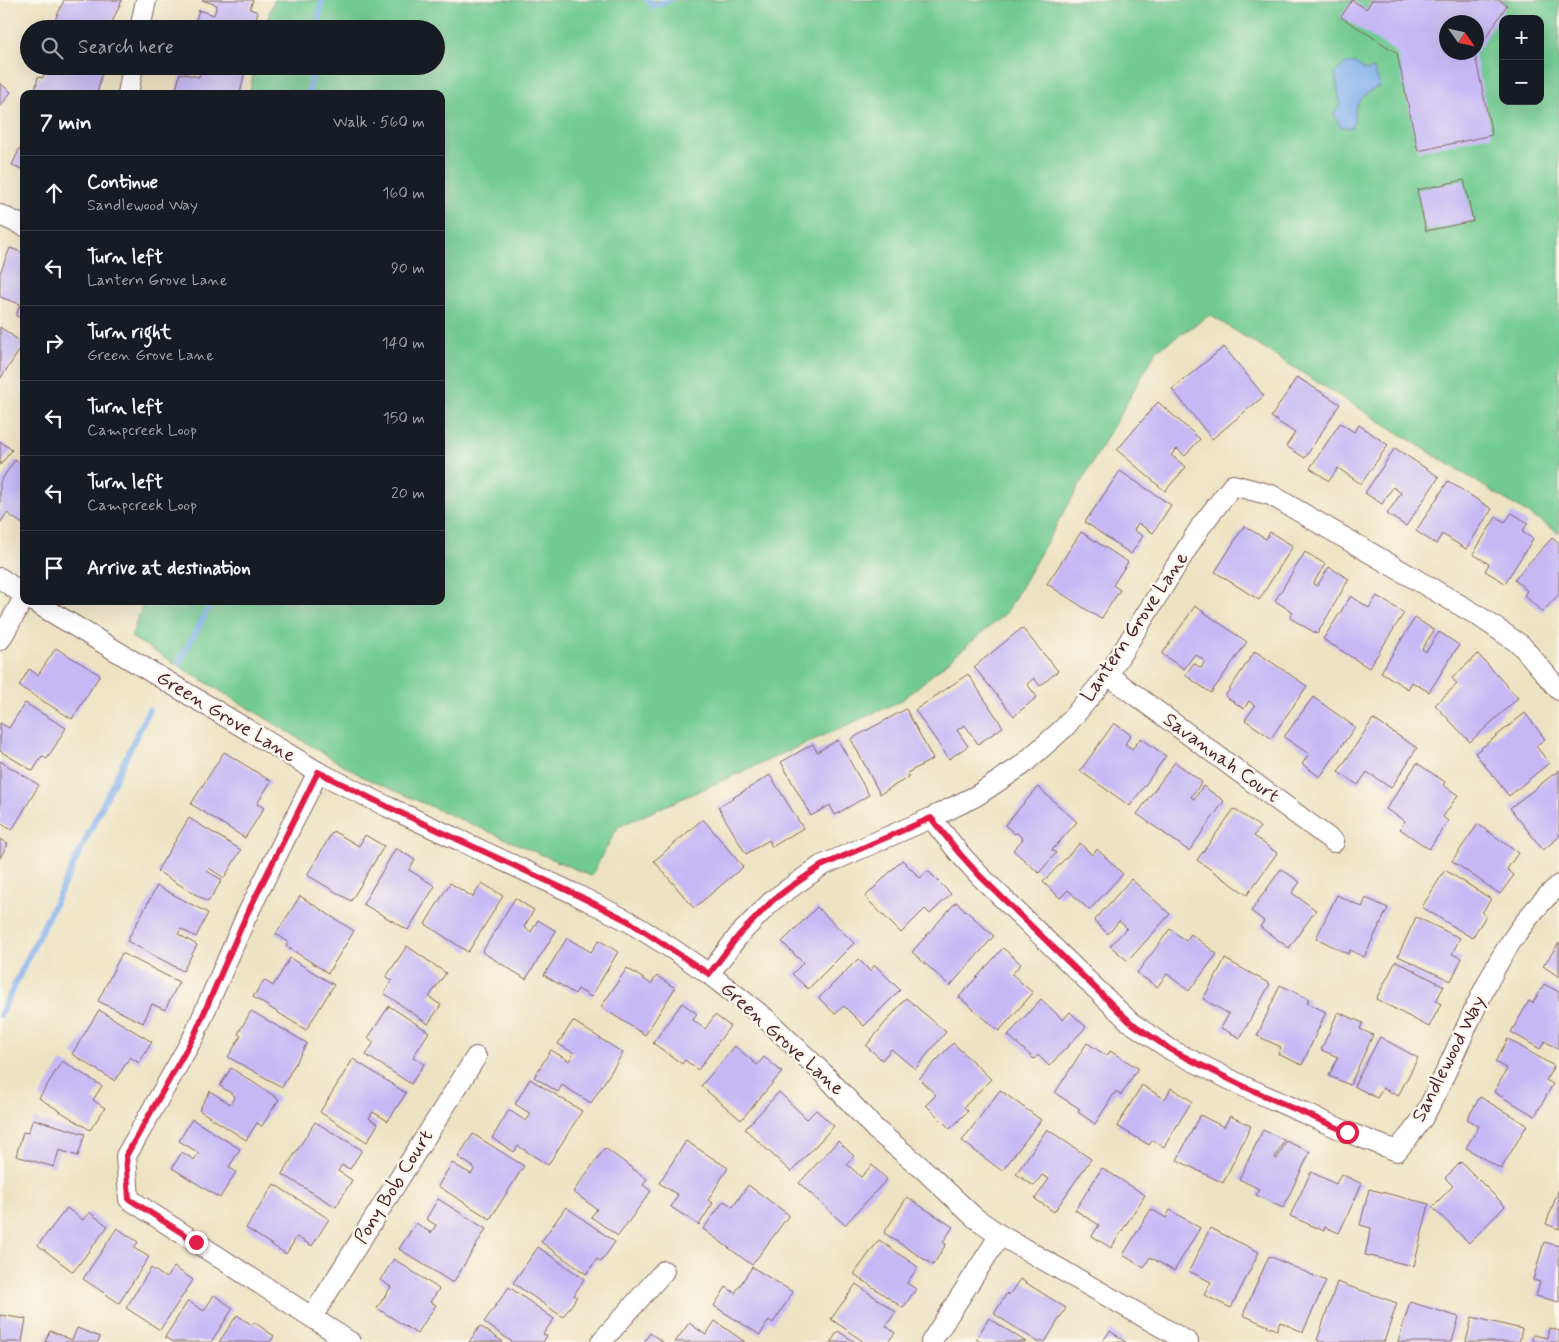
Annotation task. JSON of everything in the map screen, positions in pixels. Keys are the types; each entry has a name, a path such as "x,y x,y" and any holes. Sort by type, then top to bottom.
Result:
{"street":[{"path":"142,20 146,0"},
{"path":"129,90 131,75"},
{"path":"0,215 20,224"},
{"name":"Lantern Grove Lane","path":"709,974 739,935 773,900 789,888 821,866 931,818 976,796 1021,766 1064,728 1108,676 1201,526 1233,485 1271,495 1477,615 1521,645 1559,690"},
{"path":"0,578 20,594"},
{"path":"0,640 20,604"},
{"name":"Green Grove Lane","path":"40,605 318,772 628,921 709,974 771,1024 824,1074 876,1129 923,1169 974,1217 1000,1235 1188,1342"},
{"name":"Savannah Court","path":"1108,676 1334,842"},
{"path":"318,772 246,916 194,1036 126,1156 129,1199 350,1342"},
{"name":"Sandlewood Way","path":"931,818 980,876 1130,1022 1171,1050 1245,1087 1347,1132 1397,1151 1424,1116 1490,977 1520,927 1559,885"},
{"name":"Pony Bob Court","path":"312,1317 476,1057"},
{"path":"931,1342 1000,1235"},
{"path":"601,1342 664,1271"}],"green space":[{"path":"274,0 1559,0 1559,533 1210,315 1157,350 1006,613 901,701 618,827 591,876 363,777 131,637 143,605 445,605 445,90 251,90 253,75 445,75 445,20 267,20"}],"water":[{"path":"1355,63 1366,71 1374,69 1380,86 1360,99 1351,128 1341,127 1334,115 1340,104 1335,73 1345,64"}],"building":[{"path":"64,0 122,0 113,20 55,20"},
{"path":"202,0 253,0 250,9 258,12 256,20 196,20 199,10 214,15 217,5"},
{"path":"1352,0 1366,9 1372,0 1499,0 1507,5 1484,41 1484,15 1439,15 1439,60 1476,60 1492,135 1418,151 1397,53 1341,17"},
{"path":"44,75 101,75 98,90 35,90 38,77 43,78"},
{"path":"180,75 199,77 200,75 244,75 241,90 176,90"},
{"path":"0,83 11,92 0,107"},
{"path":"20,148 20,168 12,165"},
{"path":"1464,180 1473,221 1426,231 1417,190"},
{"path":"10,248 20,252 20,304 0,297 0,273"},
{"path":"20,304 20,318 16,316"},
{"path":"0,327 20,341 20,350 0,379"},
{"path":"1224,347 1264,396 1212,439 1172,389"},
{"path":"1297,377 1340,404 1305,458 1286,446 1295,433 1271,417"},
{"path":"1158,402 1200,439 1185,456 1177,449 1171,455 1186,467 1165,491 1117,450"},
{"path":"1340,423 1354,432 1359,425 1388,445 1361,484 1338,468 1329,481 1310,468"},
{"path":"0,441 12,450 0,465"},
{"path":"1395,448 1439,477 1406,526 1387,514 1401,493 1393,487 1382,504 1365,493"},
{"path":"15,460 20,463 20,522 7,513 0,523 0,482"},
{"path":"1120,471 1171,505 1153,533 1138,523 1134,530 1143,536 1131,554 1085,522"},
{"path":"1448,481 1492,509 1466,549 1442,534 1436,544 1416,531"},
{"path":"1512,513 1528,523 1522,532 1533,539 1505,583 1485,571 1489,564 1473,554 1496,517 1505,522"},
{"path":"1244,526 1266,539 1270,532 1293,546 1259,600 1215,572"},
{"path":"1081,532 1128,562 1113,585 1120,590 1101,619 1047,584"},
{"path":"1552,538 1559,544 1559,594 1542,612 1524,595 1527,591 1514,579"},
{"path":"1305,552 1325,564 1313,584 1317,586 1329,567 1349,579 1317,634 1290,618 1293,612 1275,601"},
{"path":"1351,596 1369,608 1377,596 1404,613 1369,668 1323,639"},
{"path":"1195,606 1247,642 1211,693 1185,675 1194,663 1201,668 1205,661 1195,654 1184,669 1162,654"},
{"path":"1415,618 1434,630 1422,649 1426,652 1439,632 1459,645 1429,692 1412,682 1408,689 1381,672"},
{"path":"1022,628 1058,671 1040,686 1034,678 1027,684 1037,697 1014,716 974,667"},
{"path":"56,648 100,675 72,719 19,686 29,669 38,675"},
{"path":"1255,651 1307,686 1271,738 1245,720 1255,706 1249,701 1244,709 1225,696"},
{"path":"1478,654 1518,698 1470,742 1435,705 1457,684 1452,678"},
{"path":"968,674 1003,727 978,744 965,725 957,730 968,746 949,759 915,710"},
{"path":"1313,697 1355,727 1320,777 1302,764 1309,754 1284,737"},
{"path":"25,703 66,728 47,759 42,756 33,771 0,751 0,723 9,728"},
{"path":"906,709 933,759 907,773 909,777 880,794 851,739"},
{"path":"1525,713 1545,739 1536,746 1549,763 1509,796 1475,753"},
{"path":"1373,719 1417,748 1391,788 1367,772 1358,785 1338,772"},
{"path":"1114,723 1131,735 1125,744 1132,749 1141,738 1166,756 1130,806 1080,771"},
{"path":"838,740 869,795 835,815 830,805 811,816 781,762 813,744 817,752"},
{"path":"224,752 271,781 257,804 264,808 245,838 191,804"},
{"path":"0,761 39,785 12,830 0,823"},
{"path":"1175,762 1202,782 1191,797 1194,799 1203,786 1224,801 1189,851 1137,814"},
{"path":"1417,763 1445,782 1443,785 1458,795 1443,817 1448,821 1429,849 1400,829 1405,821 1386,809"},
{"path":"1559,770 1559,837 1543,850 1510,808"},
{"path":"770,775 803,828 772,847 769,840 746,854 718,807"},
{"path":"1038,787 1077,822 1052,850 1056,853 1039,873 1013,850 1023,839 1005,825"},
{"path":"1234,809 1260,827 1254,836 1277,853 1247,895 1197,860"},
{"path":"189,818 241,850 224,878 209,868 207,871 222,880 208,902 157,871"},
{"path":"703,819 743,867 694,908 654,861"},
{"path":"1478,824 1518,853 1507,869 1514,875 1500,894 1452,861"},
{"path":"333,831 359,846 365,835 384,846 351,901 307,875"},
{"path":"0,839 8,844 0,858"},
{"path":"1080,843 1092,855 1097,849 1123,874 1089,910 1068,890 1060,898 1043,882"},
{"path":"396,848 415,860 409,870 435,886 408,930 363,904"},
{"path":"902,860 920,878 928,871 951,894 930,914 925,909 901,933 865,897"},
{"path":"1281,869 1300,882 1292,893 1316,910 1289,948 1260,927 1264,921 1251,911"},
{"path":"1445,870 1491,899 1482,913 1486,916 1472,938 1422,907"},
{"path":"1131,879 1170,914 1128,961 1110,946 1127,928 1119,921 1108,934 1094,921"},
{"path":"450,883 473,897 482,883 503,896 468,952 425,924"},
{"path":"157,886 208,913 196,937 181,929 178,934 197,945 183,971 127,941"},
{"path":"1337,895 1362,907 1366,898 1388,908 1364,957 1350,950 1348,954 1316,938"},
{"path":"300,896 354,931 328,973 286,946 288,942 276,934"},
{"path":"515,898 534,910 524,927 531,932 538,920 556,931 526,979 482,952"},
{"path":"956,902 994,936 950,986 912,952"},
{"path":"817,907 854,943 808,989 792,974 803,963 782,942"},
{"path":"1416,917 1460,938 1452,954 1462,958 1451,981 1398,956"},
{"path":"1170,929 1186,941 1191,934 1217,954 1189,991 1167,974 1157,987 1137,973"},
{"path":"567,938 591,952 599,940 618,952 591,997 578,989 575,994 544,975"},
{"path":"1559,943 1559,977 1543,966"},
{"path":"407,946 446,973 429,997 441,1005 428,1024 384,993 392,981 386,977"},
{"path":"1003,948 1021,964 1012,974 1033,993 999,1031 959,997"},
{"path":"122,953 179,982 165,1010 152,1004 143,1023 98,1001"},
{"path":"290,958 334,985 306,1030 253,997 264,980 273,986"},
{"path":"858,959 870,971 875,965 900,990 864,1026 844,1006 835,1014 819,998"},
{"path":"1225,959 1270,984 1240,1038 1221,1028 1229,1014 1203,999"},
{"path":"1396,961 1444,986 1436,1001 1441,1004 1429,1027 1376,999"},
{"path":"627,968 651,984 657,976 675,988 645,1035 601,1007"},
{"path":"1544,984 1559,992 1559,1050 1545,1041 1540,1049 1511,1032 1529,1001 1533,1003"},
{"path":"1280,985 1309,999 1307,1003 1326,1012 1302,1065 1278,1054 1281,1047 1257,1036"},
{"path":"906,998 946,1032 915,1069 891,1049 882,1060 866,1046"},
{"path":"1041,999 1063,1020 1070,1012 1086,1027 1049,1066 1038,1055 1034,1059 1008,1035"},
{"path":"682,1003 697,1014 693,1020 705,1029 715,1015 730,1026 698,1070 685,1060 682,1064 653,1043"},
{"path":"389,1006 429,1032 413,1057 424,1064 411,1084 366,1055 374,1042 368,1038"},
{"path":"99,1010 152,1042 139,1063 130,1057 115,1081 72,1054"},
{"path":"251,1011 307,1043 282,1087 228,1057 241,1036 238,1034"},
{"path":"1338,1012 1363,1023 1360,1029 1373,1035 1350,1085 1329,1076 1338,1057 1321,1050"},
{"path":"573,1021 623,1053 591,1103 562,1085 558,1092 534,1077 551,1050 569,1061 574,1053 558,1044"},
{"path":"1380,1037 1418,1058 1398,1096 1383,1088 1377,1098 1354,1086"},
{"path":"1508,1039 1554,1066 1546,1080 1553,1084 1535,1116 1494,1092 1507,1069 1495,1062"},
{"path":"953,1043 991,1079 964,1107 968,1111 950,1129 926,1105 936,1095 919,1079"},
{"path":"1087,1043 1107,1056 1110,1051 1138,1068 1121,1095 1116,1091 1095,1124 1078,1112 1080,1109 1055,1093"},
{"path":"735,1046 757,1065 764,1057 782,1072 741,1120 701,1086"},
{"path":"353,1059 406,1093 388,1121 373,1112 369,1118 378,1124 367,1142 320,1112"},
{"path":"62,1061 102,1086 93,1100 105,1108 90,1130 39,1098"},
{"path":"231,1068 279,1099 262,1126 257,1123 246,1140 199,1110 210,1091 230,1104 235,1096 220,1086"},
{"path":"530,1079 582,1111 548,1165 518,1146 514,1152 492,1138 509,1110 526,1121 531,1114 515,1104"},
{"path":"1142,1085 1165,1099 1171,1088 1192,1101 1164,1147 1153,1140 1149,1145 1117,1126"},
{"path":"1000,1090 1041,1120 1002,1171 962,1141"},
{"path":"779,1092 807,1119 816,1110 834,1126 791,1172 745,1129"},
{"path":"1480,1097 1527,1125 1501,1169 1466,1148 1479,1126 1467,1119"},
{"path":"1200,1115 1224,1127 1230,1116 1251,1126 1223,1183 1177,1160"},
{"path":"33,1119 85,1134 78,1156 59,1150 54,1167 16,1156 23,1132 28,1133"},
{"path":"192,1119 240,1149 229,1167 236,1172 220,1198 172,1168 182,1152 194,1160 199,1153 179,1141"},
{"path":"315,1122 362,1150 350,1169 342,1165 338,1171 352,1180 336,1207 282,1174"},
{"path":"1047,1129 1091,1159 1054,1212 1035,1199 1049,1179 1042,1175 1034,1186 1016,1174"},
{"path":"1263,1130 1284,1140 1275,1158 1277,1159 1286,1141 1310,1152 1283,1208 1256,1195 1259,1189 1239,1179"},
{"path":"473,1134 524,1166 490,1219 438,1186 452,1163 471,1174 475,1168 458,1157"},
{"path":"686,1141 728,1168 708,1200 713,1203 699,1225 671,1207 678,1195 659,1183"},
{"path":"838,1141 854,1156 847,1164 861,1177 872,1165 887,1179 845,1225 799,1183"},
{"path":"605,1148 647,1179 643,1185 651,1191 618,1236 591,1217 597,1209 573,1192"},
{"path":"1461,1162 1505,1206 1469,1243 1432,1207 1453,1186 1445,1178"},
{"path":"1102,1168 1145,1195 1111,1248 1092,1236 1099,1225 1075,1210"},
{"path":"1311,1172 1336,1184 1341,1174 1362,1184 1339,1233 1325,1227 1324,1231 1290,1216"},
{"path":"274,1184 329,1219 312,1246 297,1237 286,1254 246,1228"},
{"path":"748,1185 789,1215 752,1265 703,1229 724,1201 733,1207"},
{"path":"1369,1189 1429,1204 1414,1266 1365,1255 1371,1228 1360,1225"},
{"path":"1559,1189 1559,1229 1546,1224"},
{"path":"907,1197 953,1227 943,1242 946,1244 933,1265 884,1233"},
{"path":"438,1199 486,1229 453,1283 399,1249 416,1223 431,1233 436,1225 426,1219"},
{"path":"566,1207 615,1242 601,1262 597,1259 586,1274 541,1242"},
{"path":"67,1208 83,1220 89,1212 108,1226 73,1272 38,1245"},
{"path":"1151,1209 1166,1218 1170,1210 1200,1228 1174,1271 1150,1257 1144,1268 1123,1255"},
{"path":"117,1228 138,1242 134,1248 149,1257 119,1303 83,1279"},
{"path":"1210,1228 1259,1252 1231,1308 1204,1295 1211,1282 1189,1271"},
{"path":"879,1240 918,1267 907,1283 916,1289 903,1308 854,1274"},
{"path":"1544,1242 1559,1246 1559,1302 1536,1296 1540,1282 1533,1280"},
{"path":"538,1247 584,1279 574,1295 577,1297 563,1317 513,1283"},
{"path":"1269,1256 1326,1281 1303,1332 1280,1322 1277,1330 1243,1315"},
{"path":"394,1259 439,1289 430,1302 436,1305 417,1334 377,1308 391,1287 380,1280"},
{"path":"174,1267 193,1280 160,1330 126,1308 151,1268 166,1278"},
{"path":"752,1267 793,1292 773,1323 769,1320 760,1335 714,1306 726,1287 735,1293"},
{"path":"1020,1279 1066,1308 1045,1342 1038,1342 994,1314 1007,1293 1009,1295"},
{"path":"1337,1282 1397,1303 1384,1342 1322,1342 1317,1340"},
{"path":"856,1284 896,1312 886,1326 895,1333 888,1342 864,1342 831,1319"},
{"path":"509,1287 554,1319 543,1334 547,1336 543,1342 512,1342 484,1322"},
{"path":"214,1295 233,1308 211,1342 173,1342 165,1337 188,1301 204,1311"},
{"path":"1410,1302 1459,1317 1452,1342 1398,1342"},
{"path":"0,1315 26,1319 22,1342 0,1342"},
{"path":"237,1315 252,1325 254,1322 274,1336 270,1342 219,1342"},
{"path":"1472,1317 1522,1329 1519,1342 1466,1342"},
{"path":"989,1318 1026,1342 981,1342 976,1339"},
{"path":"715,1321 745,1342 675,1342 689,1323 706,1335"},
{"path":"480,1326 503,1342 469,1342"},
{"path":"77,1328 100,1337 98,1342 45,1342 50,1331 72,1340"},
{"path":"1549,1328 1559,1331 1559,1342 1532,1342 1533,1335 1547,1338"},
{"path":"838,1331 855,1342 831,1342"},
{"path":"1110,1331 1126,1342 1102,1342"},
{"path":"650,1333 663,1342 644,1342"}],"waterway":[{"path":"319,20 322,0"},
{"path":"648,0 653,6 670,0"},
{"path":"310,90 312,75"},
{"path":"179,663 210,605"},
{"path":"0,1015 149,710"}],"route":[{"path":"196,1242 129,1199 126,1156 194,1036 246,916 318,772 628,921 709,974 739,935 773,900 789,888 821,866 931,818 980,876 1130,1022 1171,1050 1245,1087 1347,1132"}]}
